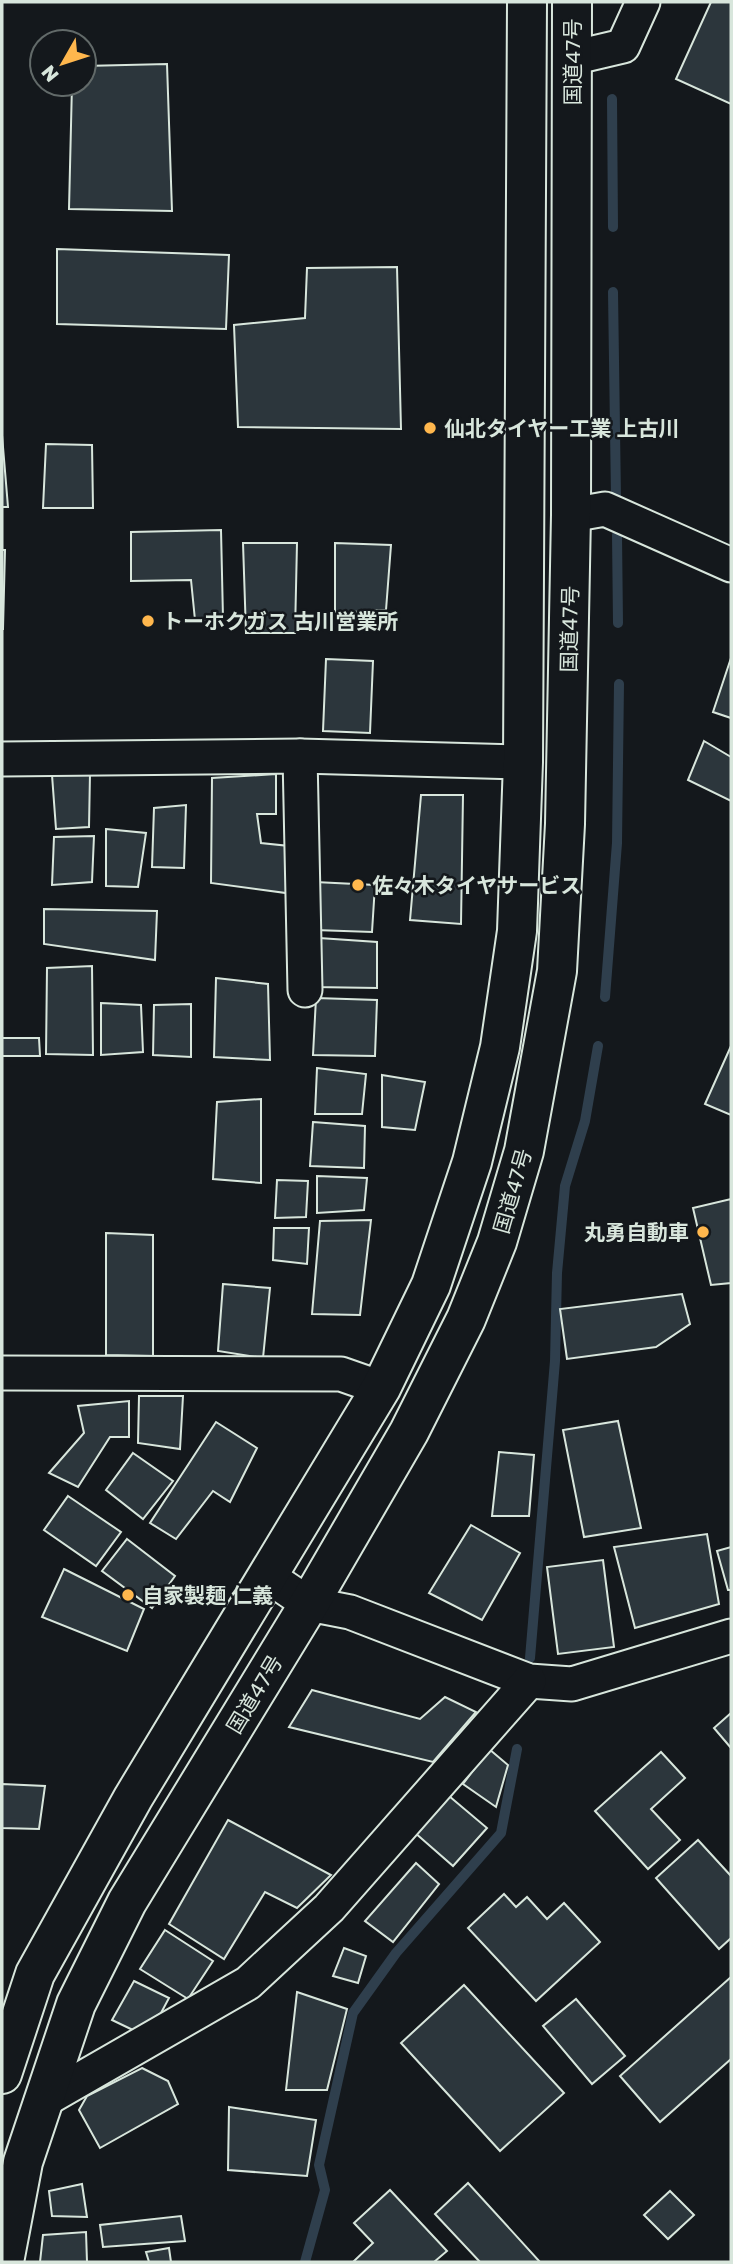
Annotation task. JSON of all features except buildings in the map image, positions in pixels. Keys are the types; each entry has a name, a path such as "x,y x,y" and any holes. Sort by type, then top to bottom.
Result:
{"highway":[{"path":"2,2074 35,1974 133,1798 381,1388 431,1285 472,1162 500,1047 517,931 523,762 527,2"},
{"name":"国道47号","path":"4,2262 23,2162 76,2004 127,1902 309,1604 409,1432 466,1319 497,1242 524,1151 557,971 565,824 571,515 572,2"}],"street":[{"path":"572,58 623,46 643,2"},
{"path":"571,515 605,509 731,565"},
{"path":"2,759 300,756 523,762"},
{"path":"300,756 305,990"},
{"path":"2,1373 341,1374 381,1388"},
{"path":"266,1575 309,1604 349,1612 529,1681 572,1684 731,1636"},
{"path":"41,2102 248,1983 329,1908 529,1681"}],"waterway":[{"path":"612,99 613,227"},
{"path":"613,292 616,498"},
{"path":"617,535 618,623"},
{"path":"605,997 617,843 619,684"},
{"path":"530,1658 555,1361 557,1273 565,1186 585,1121 598,1046"},
{"path":"305,2262 325,2190 319,2165 353,2013 396,1953 501,1833 517,1749"}],"place":[{"name":"仙北タイヤー工業 上古川","path":"430,428"},
{"name":"トーホクガス 古川営業所","path":"148,621"},
{"name":"佐々木タイヤサービス","path":"358,885"},
{"name":"丸勇自動車","path":"703,1232"},
{"name":"自家製麺 仁義","path":"128,1595"}]}
